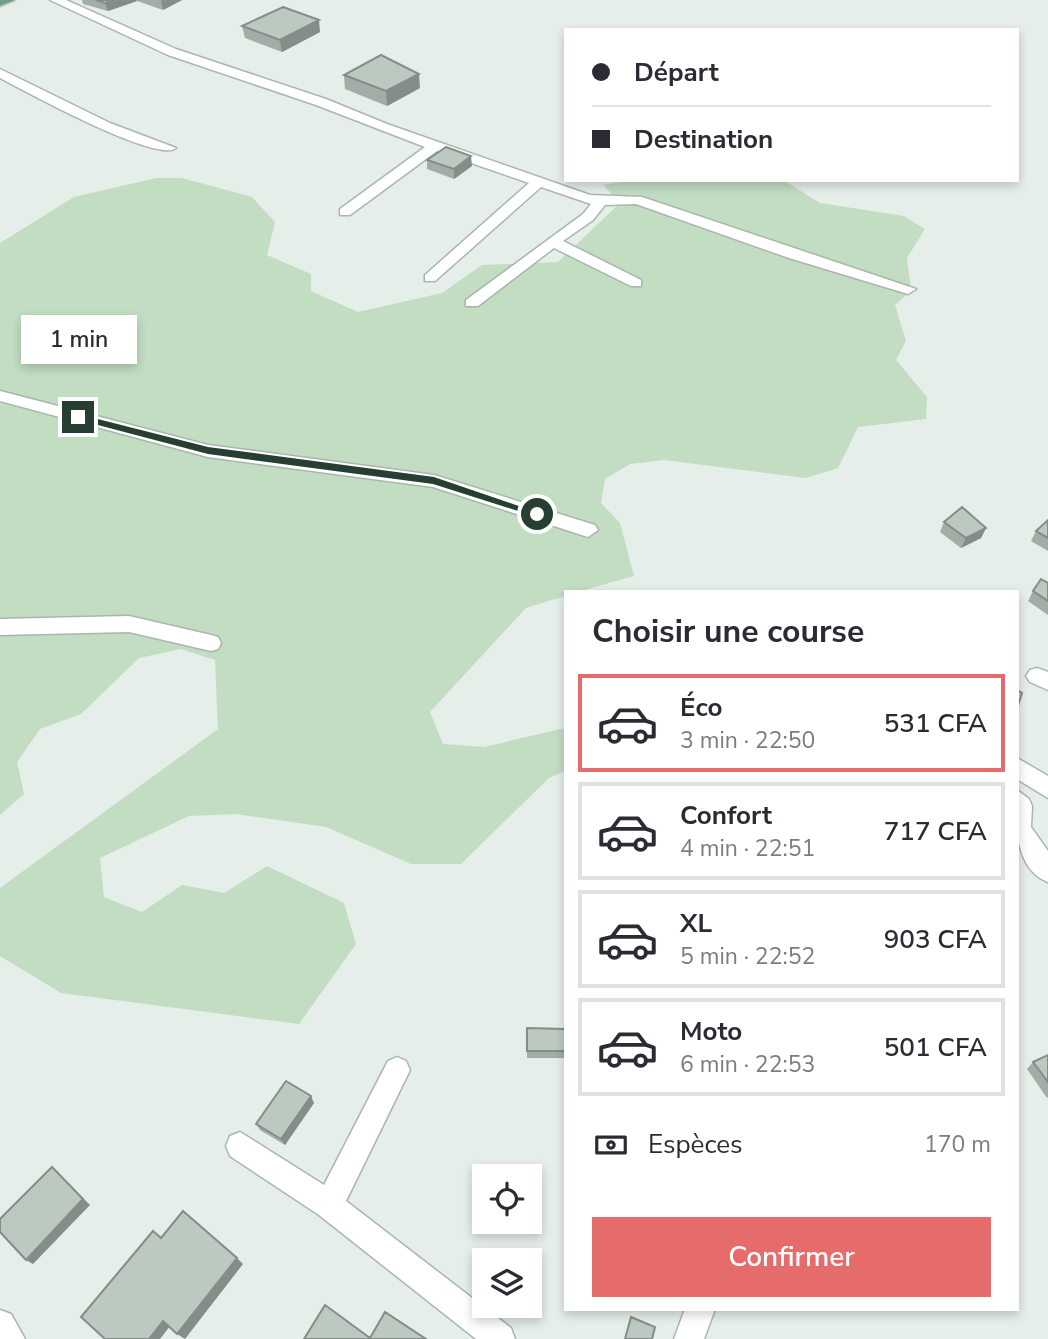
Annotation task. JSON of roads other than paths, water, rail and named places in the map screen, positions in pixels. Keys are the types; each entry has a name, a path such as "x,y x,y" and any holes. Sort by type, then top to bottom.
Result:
{"main road":[{"path":"0,3 9,0"}],"street":[{"path":"56,0 172,52 321,102 539,182 601,201 637,200 794,255 908,289"},
{"path":"0,73 106,126 169,148"},
{"path":"345,212 435,146"},
{"path":"430,278 539,182"},
{"path":"472,303 588,217 601,201"},
{"path":"553,242 636,283"},
{"path":"0,396 208,451 434,481 588,530"},
{"path":"0,627 129,624 211,643"},
{"path":"1019,768 1048,788"},
{"path":"1019,803 1019,829 1048,871"},
{"path":"329,1205 397,1070"},
{"path":"240,1146 329,1205 500,1339"},
{"path":"688,1339 699,1311"},
{"path":"0,1325 10,1339"}]}
